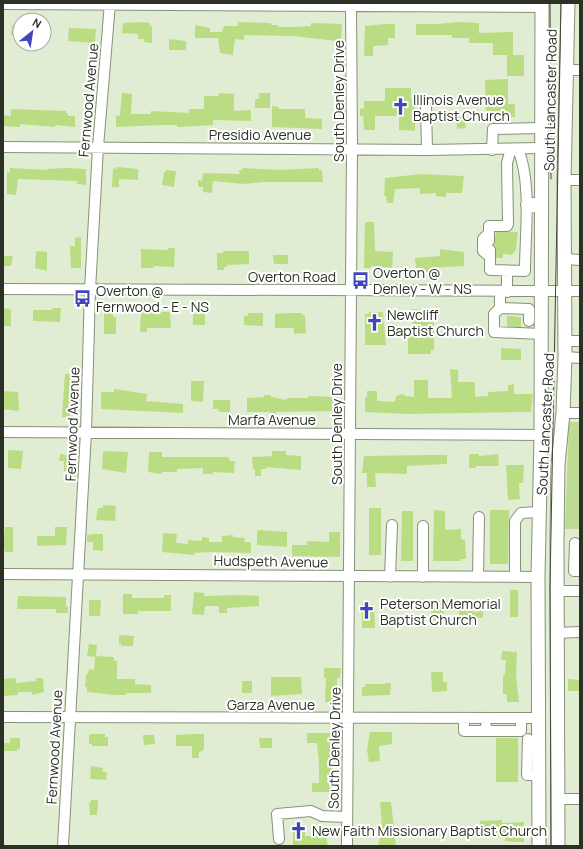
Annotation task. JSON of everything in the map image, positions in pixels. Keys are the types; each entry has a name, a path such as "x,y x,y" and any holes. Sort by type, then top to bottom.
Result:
{"main road":[{"name":"South Lancaster Road","path":"558,846 556,542 558,465 563,413 565,357 566,259 564,180 574,70 568,3"},
{"name":"South Lancaster Road","path":"538,846 538,775 529,736 538,718 538,577 541,435 535,327 542,292 539,206 542,5"}],"street":[{"path":"3,4 542,5"},
{"name":"Fernwood Avenue","path":"63,846 86,432 90,290 98,147 110,4"},
{"name":"South Denley Drive","path":"347,846 350,576 350,291 352,149 351,4"},
{"path":"426,107 427,150"},
{"path":"492,150 493,129 541,128"},
{"name":"Presidio Avenue","path":"3,147 427,150 541,148"},
{"path":"514,149 524,164 526,205 525,271 490,270 489,226 507,226 508,224 507,163 514,149"},
{"path":"507,163 514,161 524,164"},
{"path":"564,180 580,180"},
{"path":"508,192 526,205"},
{"path":"526,205 529,203 535,203 539,206"},
{"path":"566,259 580,260"},
{"path":"500,308 529,309 535,327 494,332 494,314 500,308 508,271"},
{"name":"Overton Road","path":"3,289 504,292 580,291"},
{"path":"565,341 580,340"},
{"path":"565,357 580,358"},
{"path":"563,413 580,413"},
{"name":"Marfa Avenue","path":"3,432 541,435"},
{"path":"515,577 515,521 521,513 539,512"},
{"path":"478,517 478,577"},
{"path":"390,577 392,525"},
{"path":"422,577 423,526"},
{"path":"556,542 577,543 574,571 580,571"},
{"name":"Hudspeth Avenue","path":"3,574 78,573 390,577 538,577"},
{"path":"556,591 580,591"},
{"path":"556,633 580,632"},
{"name":"Garza Avenue","path":"3,716 464,719 538,718"},
{"path":"521,718 529,736"},
{"path":"464,719 464,731 486,731 529,736"},
{"path":"486,719 486,731"},
{"path":"557,800 580,799"},
{"path":"279,840 277,814 311,810 322,816 347,817"}],"green space":[{"path":"569,422 580,422 580,529 565,529"}],"building":[{"path":"238,22 271,23 271,25 278,25 278,27 311,26 311,23 342,24 341,39 337,39 337,41 293,36 244,35 244,40 235,39 233,55 220,53 218,38 195,38 195,25 210,28 210,32 222,32 224,26 238,26"},
{"path":"458,22 479,23 479,33 513,32 513,55 524,55 524,76 507,76 507,55 493,55 493,43 469,43 469,38 452,38 452,35 416,35 416,24"},
{"path":"123,23 150,23 150,26 152,26 152,43 144,42 144,39 138,39 138,34 122,33"},
{"path":"395,24 395,38 388,38 388,45 373,46 373,56 364,56 365,26"},
{"path":"69,28 96,29 95,43 68,41"},
{"path":"169,39 186,41 186,50 169,50"},
{"path":"508,79 508,104 515,104 515,117 486,117 485,80"},
{"name":"Illinois Avenue Baptist Church","path":"385,88 411,88 411,99 415,99 415,131 399,130 399,116 375,116 375,130 365,130 363,116 360,116 360,109 364,108 364,101 385,101"},
{"path":"122,93 132,94 131,114 151,114 151,111 189,113 189,109 204,109 204,96 218,96 219,93 234,94 234,111 251,110 251,121 213,120 213,125 177,127 177,125 162,125 116,127 116,115 120,116"},
{"path":"259,93 270,93 270,108 255,108 255,99 259,99"},
{"path":"272,106 279,107 279,109 305,109 305,118 322,119 322,129 272,127"},
{"path":"11,109 66,111 68,116 75,116 75,127 20,124 20,127 3,126 3,115 11,116"},
{"path":"464,116 466,128 457,129 456,117"},
{"path":"117,167 138,169 138,180 119,179 119,187 112,187 113,168 117,169"},
{"path":"10,168 47,170 65,168 86,169 86,185 77,184 77,181 18,179 16,195 7,194 7,172 10,173"},
{"path":"242,168 280,170 319,168 319,170 322,170 323,182 265,182 243,184 213,181 212,193 203,192 203,187 198,187 198,180 202,181 203,173 240,174 239,170 243,170"},
{"path":"166,170 176,171 174,187 162,185 164,172 166,172"},
{"path":"421,174 464,176 462,193 446,193 446,197 436,196 436,193 420,194 420,188 395,189 393,203 387,203 386,196 384,196 385,178"},
{"path":"365,222 374,222 375,251 393,252 392,268 371,266 371,268 364,268"},
{"path":"496,232 518,232 516,249 512,255 503,254 503,258 496,258 496,250 494,245"},
{"path":"81,237 81,268 71,268 70,246 75,246 75,238"},
{"path":"168,248 175,248 174,267 153,266 154,268 141,268 141,249 168,250"},
{"path":"440,249 464,252 464,266 429,268 429,271 426,272 418,272 418,270 416,270 415,258 440,256"},
{"path":"36,251 47,252 47,271 35,268"},
{"path":"223,251 249,251 249,264 227,265 227,267 224,267 224,270 217,270 217,253 223,253"},
{"path":"273,255 288,255 288,264 274,264"},
{"path":"3,256 13,256 11,266 3,266"},
{"path":"4,308 11,310 11,326 3,326"},
{"path":"53,308 61,308 60,322 33,321 33,310 51,310"},
{"path":"412,309 434,310 434,350 431,350 431,354 408,354 408,327 412,327"},
{"path":"104,311 113,311 113,317 116,317 116,334 104,334"},
{"path":"141,312 170,312 171,328 147,328 147,332 140,332"},
{"name":"Newcliff Baptist Church","path":"369,312 382,312 386,345 365,345 365,314 369,314"},
{"path":"205,313 205,325 193,325 193,314"},
{"path":"248,313 263,313 263,326 244,325 244,316 248,316"},
{"path":"302,313 302,315 305,315 306,333 294,334 294,328 275,328 275,314"},
{"path":"507,316 521,317 521,327 507,326"},
{"path":"501,348 521,349 521,360 501,360"},
{"path":"450,369 458,370 458,382 475,382 475,397 488,396 488,392 508,391 508,385 514,384 514,394 533,394 531,412 407,414 365,412 365,397 367,397 367,391 377,391 377,401 395,402 396,396 403,394 405,396 414,397 414,380 428,380 428,398 452,398"},
{"path":"65,374 75,375 74,387 76,387 76,393 79,393 78,403 75,403 74,413 70,413 70,418 62,417"},
{"path":"191,381 204,381 203,402 191,401"},
{"path":"114,389 147,394 146,401 183,404 183,413 101,409 101,392 114,392"},
{"path":"3,391 18,392 19,411 3,409"},
{"path":"264,395 271,395 271,397 287,400 287,398 308,398 308,396 338,397 338,411 276,412 276,414 270,415 270,412 247,412 247,398 264,397"},
{"path":"213,400 230,400 230,412 222,412 218,411 218,409 213,409"},
{"path":"8,450 23,451 21,469 8,468"},
{"path":"103,451 128,452 126,473 102,469"},
{"path":"272,451 286,451 286,455 301,456 301,470 266,467 266,469 261,469 261,476 255,476 252,457 272,456"},
{"path":"149,452 162,452 162,457 228,457 230,461 235,461 234,473 213,472 213,474 203,474 203,468 177,469 177,472 162,472 162,474 148,472"},
{"path":"60,454 75,457 74,471 64,471 64,461 59,461"},
{"path":"469,454 479,454 479,456 498,454 499,466 476,466 476,468 469,468"},
{"path":"447,455 447,464 407,466 407,474 375,473 376,487 367,487 367,473 362,473 364,456"},
{"path":"506,465 524,465 523,483 519,483 520,499 508,500"},
{"path":"103,505 116,506 115,521 96,520 97,511 99,508 103,508"},
{"path":"369,508 381,508 381,555 369,555"},
{"path":"434,510 445,511 445,530 461,529 461,539 465,540 466,559 461,559 461,561 433,561"},
{"path":"490,510 509,510 508,564 490,564"},
{"path":"402,511 413,511 413,561 401,561"},
{"path":"5,527 13,527 13,552 5,552 5,549 3,549"},
{"path":"55,527 67,527 66,545 37,546 37,536 55,536"},
{"path":"258,530 287,532 287,547 257,545"},
{"path":"329,532 340,532 340,557 292,556 292,545 307,545 307,541 329,542"},
{"path":"163,533 177,534 176,543 188,544 188,540 202,541 202,537 209,538 209,542 222,542 222,536 233,535 233,537 245,538 244,542 251,542 251,553 211,552 194,553 194,555 162,552"},
{"path":"103,534 103,551 93,550 93,542 87,542 87,535"},
{"path":"510,590 518,590 518,617 510,617"},
{"path":"194,592 204,593 204,596 259,596 259,606 227,608 227,613 219,613 219,606 205,606 204,615 192,614"},
{"path":"123,594 132,594 132,598 164,598 164,595 171,595 171,611 138,611 138,614 123,614"},
{"path":"18,596 66,597 66,607 68,607 68,613 56,613 56,609 17,609"},
{"path":"89,600 101,600 100,616 89,616"},
{"path":"431,600 474,601 474,612 483,611 483,618 468,618 468,616 459,616 459,611 444,611 443,621 431,620"},
{"path":"362,603 374,605 375,628 362,628"},
{"path":"119,636 134,636 133,646 121,646 121,644 119,644"},
{"path":"89,644 97,645 96,656 114,657 114,661 117,661 117,679 135,679 135,684 151,685 151,693 126,693 126,695 116,695 87,692 87,687 85,687 86,674 88,674 89,669 94,670 95,657 87,656"},
{"path":"502,651 517,652 516,675 519,702 507,702 507,694 503,694 503,675 505,675 506,660 501,660"},
{"path":"324,668 341,668 340,678 337,678 337,694 334,694 334,702 325,702 326,678 324,678"},
{"path":"431,672 443,672 443,682 447,682 447,691 432,692"},
{"path":"271,677 301,677 302,694 271,696"},
{"path":"16,678 16,683 37,681 36,678 43,678 44,692 33,695 31,692 18,692 18,695 3,696 3,679"},
{"path":"568,679 580,680 580,691 568,691"},
{"path":"242,681 252,681 252,693 242,693"},
{"path":"391,683 390,695 362,696 362,687 365,687 365,684"},
{"path":"370,732 392,732 392,744 379,746 380,761 369,762 367,750"},
{"path":"307,733 332,733 331,792 312,792 312,783 319,783 319,763 317,743 307,743"},
{"path":"105,734 105,737 108,737 108,746 92,746 92,744 89,744 89,735"},
{"path":"204,734 204,750 199,752 199,758 192,758 192,746 176,746 176,735"},
{"path":"143,735 154,735 155,744 144,745"},
{"path":"10,738 20,738 20,749 17,749 17,751 3,751 3,743 10,743"},
{"path":"259,738 272,738 272,748 260,748"},
{"path":"496,738 518,738 518,782 496,782"},
{"path":"91,766 103,768 102,772 107,772 106,780 90,779"},
{"path":"91,800 98,800 97,815 90,815 89,803"},
{"path":"380,802 391,802 396,846 378,846 382,826"},
{"path":"502,820 502,823 524,822 524,830 528,830 529,837 524,837 524,842 514,842 505,841 505,837 481,837 480,821"},
{"name":"New Faith Missionary Baptist Church","path":"293,825 305,825 305,836 326,836 328,846 293,846"}],"tram line":[{"path":"550,3 551,179"},
{"path":"551,846 550,586 561,3"}],"place":[{"name":"Illinois Avenue Baptist Church","path":"400,107"},
{"name":"Overton @ Denley - W - NS","path":"360,280"},
{"name":"Overton @ Fernwood - E - NS","path":"83,298"},
{"name":"Newcliff Baptist Church","path":"374,322"},
{"name":"Peterson Memorial Baptist Church","path":"367,611"},
{"name":"New Faith Missionary Baptist Church","path":"299,830"}]}
